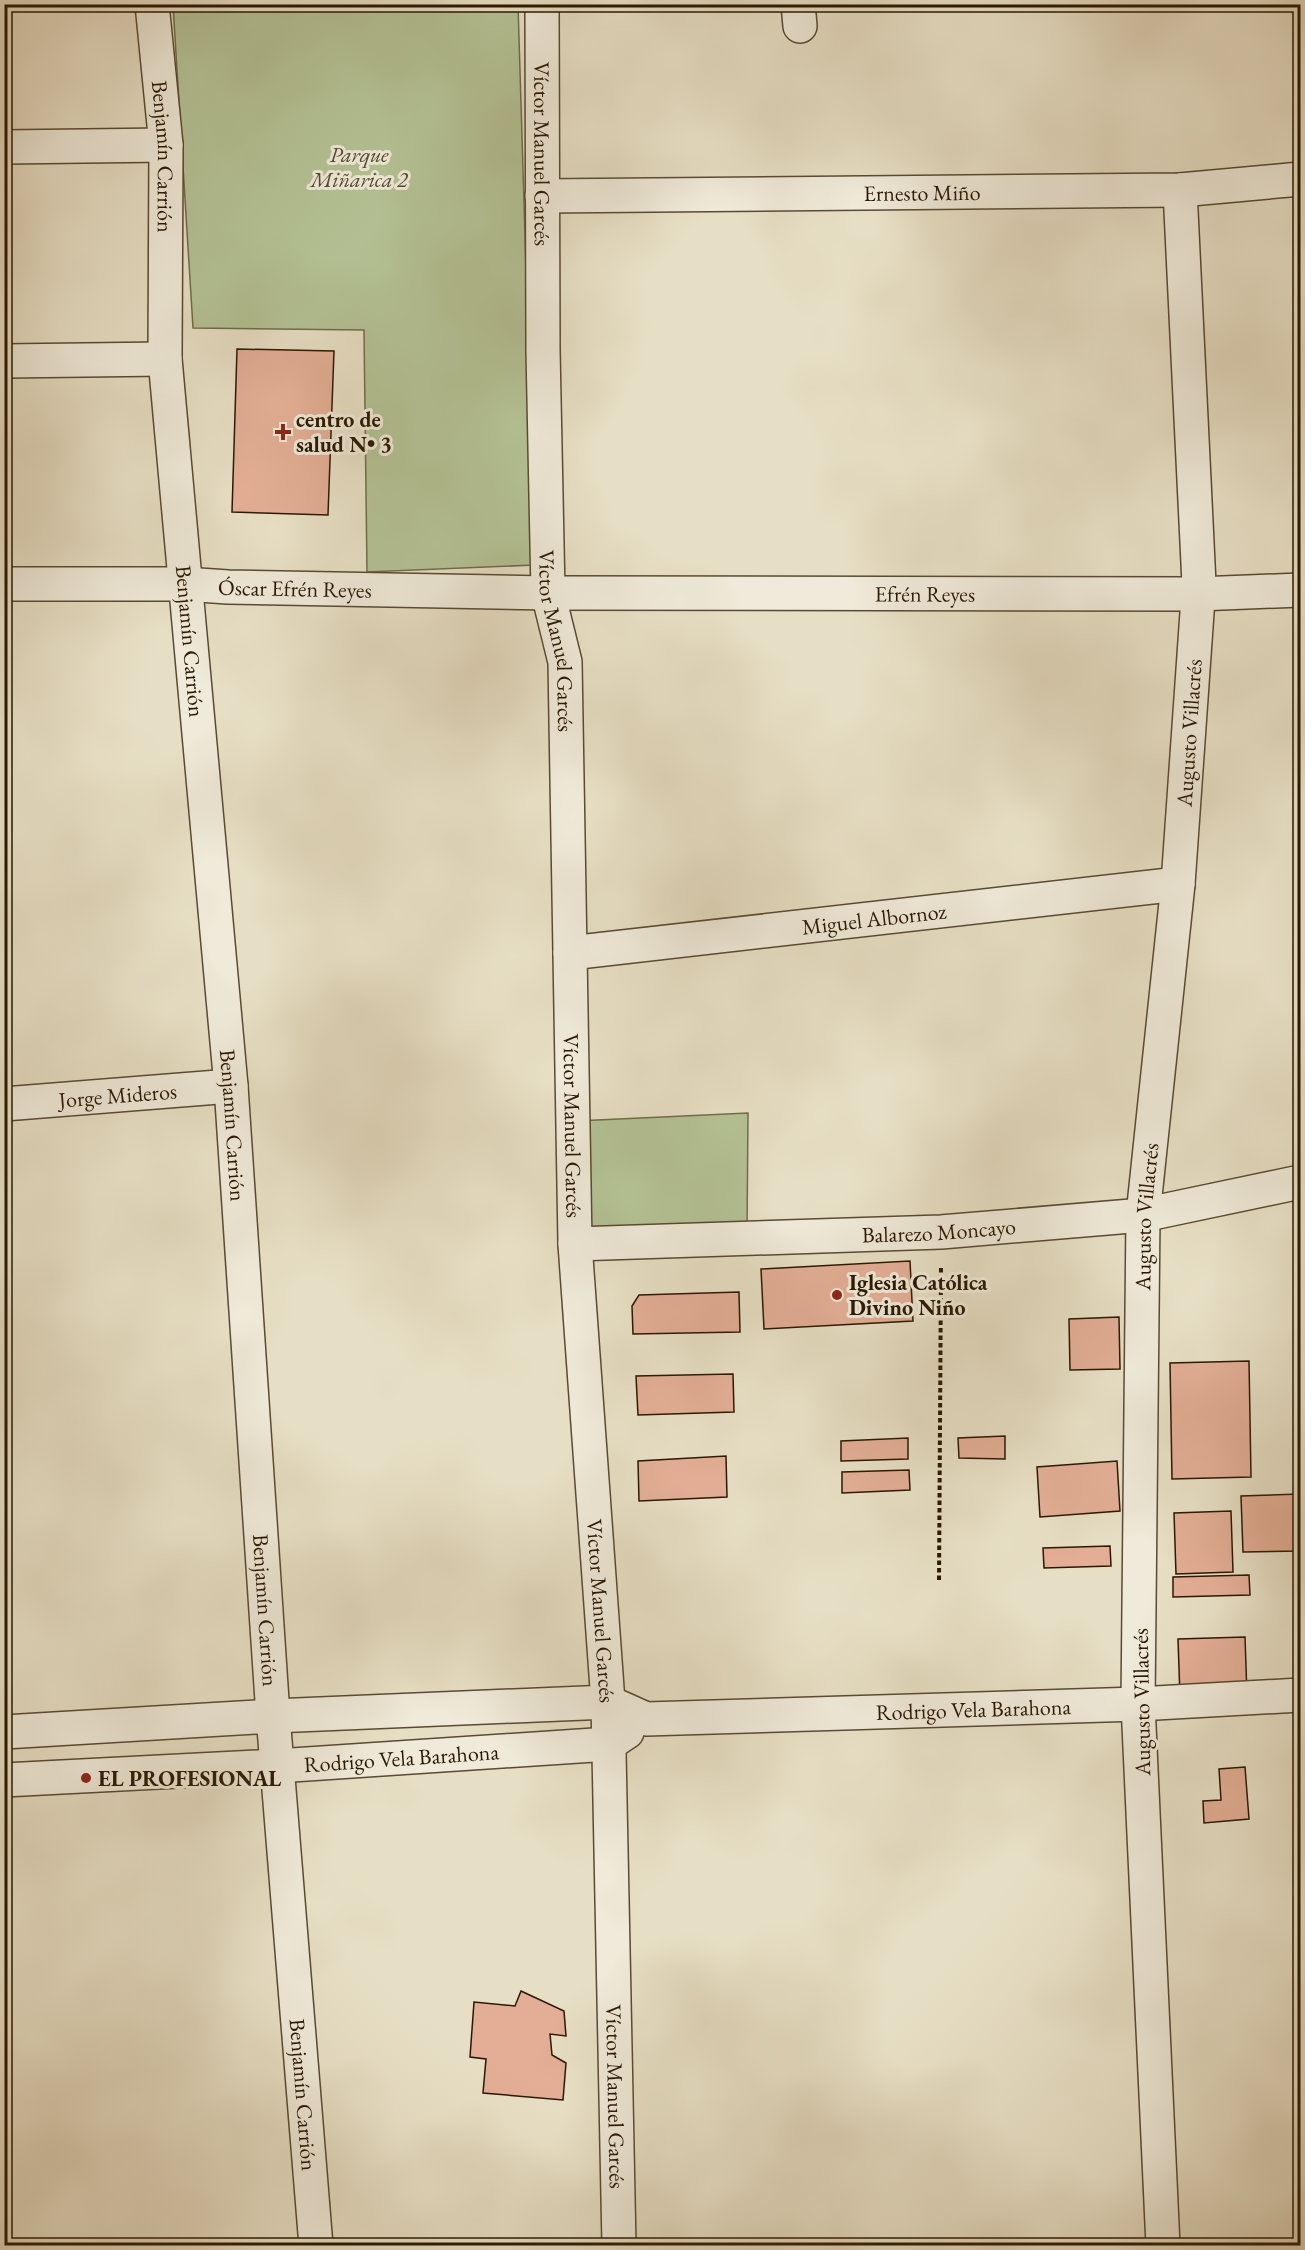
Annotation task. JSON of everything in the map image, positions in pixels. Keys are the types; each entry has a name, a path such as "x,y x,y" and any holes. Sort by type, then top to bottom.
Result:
{"street":[{"name":"Benjamín Carrión","path":"152,4 166,145 165,359 231,1086 273,1716 316,2246"},
{"name":"Víctor Manuel Garcés","path":"542,4 543,350 548,593 565,662 575,1244 608,1702 619,2246"},
{"path":"4,147 166,145"},
{"name":"Ernesto Miño","path":"543,196 1180,190 1300,179"},
{"name":"Augusto Villacrés","path":"1163,2246 1138,1704 1143,1215 1178,884 1198,594 1180,190"},
{"path":"4,361 165,359"},
{"name":"Óscar Efrén Reyes","path":"4,584 184,584 228,587 548,593"},
{"name":"Efrén Reyes","path":"548,593 1198,594 1300,590"},
{"name":"Miguel Albornoz","path":"570,953 1178,884"},
{"name":"Jorge Mideros","path":"4,1104 231,1086"},
{"name":"Balarezo Moncayo","path":"575,1244 941,1232 1143,1215 1300,1182"},
{"name":"Rodrigo Vela Barahona","path":"4,1732 273,1716 608,1702 646,1719 1138,1704 1300,1695"},
{"path":"609,1744 646,1719"},
{"name":"Rodrigo Vela Barahona","path":"4,1780 277,1766 609,1744"}],"path":[{"path":"939,1580 941,1232"}],"green space":[{"name":"Parque Miñarica 2","path":"173,5 518,5 535,565 367,572 364,330 193,328"},
{"path":"748,1113 747,1232 578,1241 576,1121"}],"building":[{"name":"centro de salud N• 3","path":"237,349 334,351 328,515 232,512"},
{"name":"Iglesia Católica Divino Niño","path":"910,1261 913,1321 764,1329 761,1269"},
{"path":"739,1292 740,1332 633,1334 632,1306 639,1295"},
{"path":"1119,1317 1120,1369 1070,1370 1069,1319"},
{"path":"1249,1361 1251,1477 1172,1479 1170,1363"},
{"path":"733,1374 734,1412 638,1415 636,1376"},
{"path":"1005,1436 1005,1459 959,1458 958,1438"},
{"path":"908,1438 908,1459 841,1461 841,1441"},
{"path":"726,1456 727,1497 639,1501 638,1461"},
{"path":"1117,1461 1120,1511 1040,1517 1037,1467"},
{"path":"909,1470 910,1490 842,1493 842,1472"},
{"path":"1300,1494 1300,1551 1243,1552 1241,1496"},
{"path":"1231,1511 1233,1572 1176,1574 1174,1513"},
{"path":"1110,1546 1111,1566 1044,1568 1043,1548"},
{"path":"1249,1575 1250,1595 1173,1597 1173,1577"},
{"path":"1245,1637 1247,1695 1180,1697 1178,1639"},
{"path":"1245,1767 1249,1819 1204,1823 1203,1801 1221,1800 1219,1769"},
{"path":"521,1991 564,2011 566,2036 550,2034 552,2055 566,2063 563,2100 483,2093 486,2059 470,2057 474,2002 515,2006"}],"place":[{"name":"centro de salud N• 3","path":"283,432"},
{"name":"Iglesia Católica Divino Niño","path":"837,1295"},
{"name":"EL PROFESIONAL","path":"86,1778"}]}
